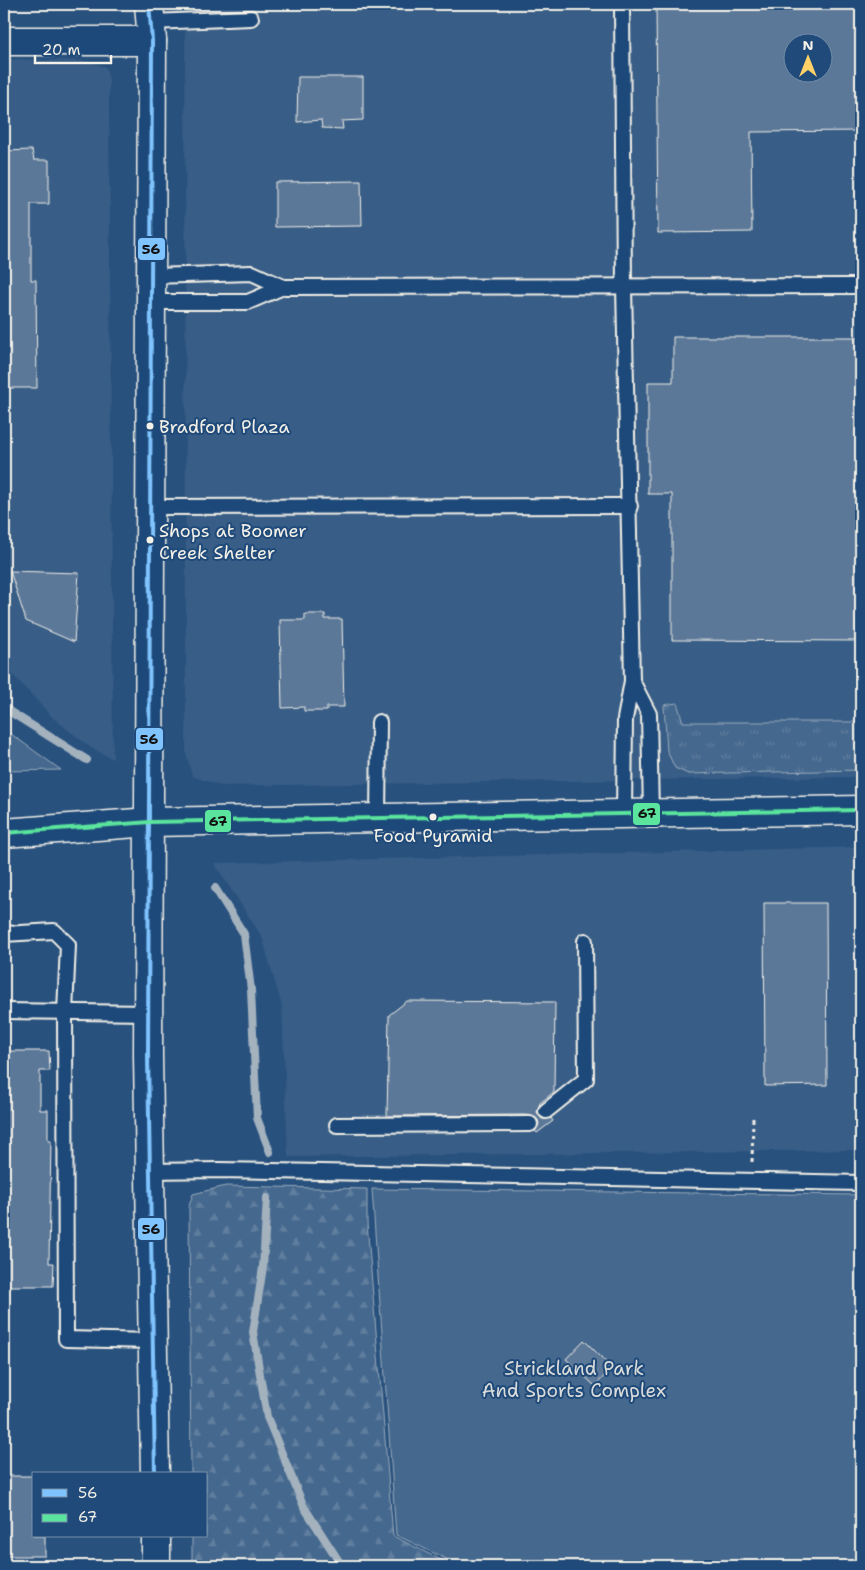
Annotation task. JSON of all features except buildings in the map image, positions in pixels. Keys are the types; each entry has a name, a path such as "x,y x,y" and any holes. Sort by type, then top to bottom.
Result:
{"main road":[{"path":"4,41 151,22 152,302 149,1013 155,1472"},
{"path":"4,833 150,822 861,810"},
{"path":"156,1538 156,1566"}],"lane":[{"path":"622,4 624,286 630,506 632,681 625,718 624,814"},
{"path":"151,22 251,18"},
{"path":"151,276 252,273 283,287"},
{"path":"152,302 248,302 283,287 861,286"},
{"path":"151,507 630,506"},
{"path":"632,681 649,714 651,814"},
{"path":"378,819 379,722"},
{"path":"4,934 54,931 68,945 65,1012 66,1340 153,1341"},
{"path":"546,1111 586,1079 585,941"},
{"path":"4,1011 149,1013"},
{"path":"337,1125 530,1124"},
{"path":"150,1171 219,1170 861,1183"}],"path":[{"path":"752,1118 752,1164"}],"shaded area":[{"name":"Bradford Plaza","path":"185,4 861,4 861,777 221,786 192,776 186,753"},
{"path":"4,59 87,61 106,67 109,81 113,759 91,748 53,718 12,674 4,656"},
{"path":"861,847 861,1150 288,1157 282,1007 262,937 214,863"}],"green space":[{"path":"677,703 683,722 861,722 861,770 688,774 675,768 667,751 664,705"},
{"path":"4,729 61,770 4,771"},
{"path":"226,1186 367,1189 367,1223 393,1536 453,1566 192,1566 192,1538 208,1538 208,1472 191,1472 189,1206 193,1194"},
{"name":"Strickland Park And Sports Complex","path":"372,1189 861,1195 861,1566 461,1566 396,1535"}],"waterway":[{"path":"4,708 87,760"},
{"path":"215,888 244,934 251,990 257,1118 270,1152"},
{"path":"267,1198 263,1267 253,1332 267,1417 304,1507 342,1566"}],"transit line":[{"name":"56","path":"149,4 152,41 148,1056 155,1472"},
{"name":"67","path":"4,833 150,822 861,810"}],"place":[{"name":"Bradford Plaza","path":"150,426"},
{"name":"Shops at Boomer Creek Shelter","path":"150,540"},
{"name":"Food Pyramid","path":"433,817"}]}
